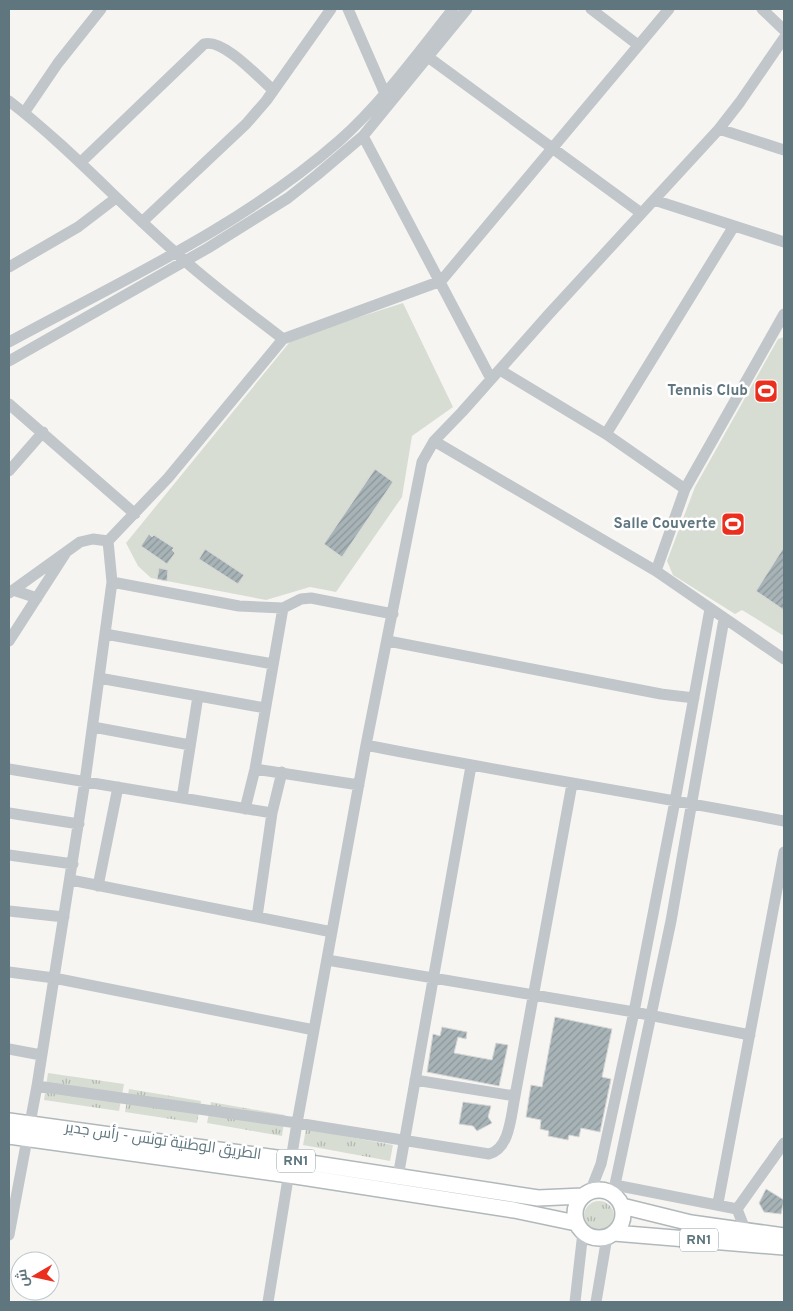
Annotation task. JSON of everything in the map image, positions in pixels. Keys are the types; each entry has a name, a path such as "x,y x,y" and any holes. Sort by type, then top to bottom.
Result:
{"main road":[{"name":"الطريق الوطنية تونس - رأس جدير","path":"9,1121 29,1131 290,1167 398,1177 538,1198 587,1194"},
{"name":"الطريق الوطنية تونس - رأس جدير","path":"9,1136 29,1131"},
{"name":"الطريق الوطنية تونس - رأس جدير","path":"290,1167 535,1214 579,1228"},
{"name":"RN1","path":"587,1194 598,1190 616,1195 691,1223 784,1236"},
{"path":"579,1228 575,1208 587,1194"},
{"path":"611,1235 622,1221 616,1195"},
{"name":"RN1","path":"579,1228 594,1238 611,1235 784,1247"}],"street":[{"path":"24,113 58,63 101,9"},
{"path":"142,222 246,124 273,90 331,9"},
{"path":"348,9 391,104"},
{"path":"9,342 175,252 251,207 301,173 356,125 453,9"},
{"path":"9,361 244,227 288,198 363,136 467,9"},
{"path":"591,9 638,45"},
{"path":"108,541 135,514 215,423 283,339 441,281 553,150 669,9"},
{"path":"762,9 784,30"},
{"path":"268,1302 297,1123 366,745 422,462 434,441 718,129 740,102 784,38"},
{"path":"81,162 204,44 215,43 231,52 273,90"},
{"path":"428,57 506,112 553,150 641,213"},
{"path":"9,101 81,162 116,198 184,261 283,339"},
{"path":"718,129 784,150"},
{"path":"363,136 491,379"},
{"path":"9,267 78,227 116,198"},
{"path":"654,200 784,242"},
{"path":"606,434 734,226"},
{"path":"656,571 685,489 784,314"},
{"path":"500,370 606,434 685,489"},
{"path":"9,404 135,514"},
{"path":"9,471 43,432"},
{"path":"434,441 656,571 784,659"},
{"path":"11,592 68,548 80,542 94,539 108,541"},
{"path":"9,1235 37,1086 71,880 93,727 112,582 108,541"},
{"path":"9,641 68,548"},
{"path":"112,582 238,606 282,608 296,600 311,598 392,614"},
{"path":"11,592 37,598"},
{"path":"245,809 266,708 282,608"},
{"path":"587,1194 601,1164 634,1012 710,609"},
{"path":"724,619 692,803 616,1195 718,1204 737,1209"},
{"path":"105,634 273,664"},
{"path":"388,641 661,694 694,698"},
{"path":"99,678 266,708"},
{"path":"182,798 198,696"},
{"path":"93,727 190,745"},
{"path":"366,745 471,766 692,803 784,821"},
{"path":"398,1177 471,766"},
{"path":"9,769 272,813"},
{"path":"254,769 359,785"},
{"path":"257,917 272,813 282,772"},
{"path":"37,1086 297,1123 489,1154 498,1152 504,1145 515,1096 572,784"},
{"path":"98,886 118,787"},
{"path":"9,813 79,824"},
{"path":"718,1204 750,1035 778,920 784,852"},
{"path":"9,855 73,864"},
{"path":"71,880 332,932"},
{"path":"9,911 64,917"},
{"path":"327,960 533,997 634,1012 750,1035"},
{"path":"9,972 54,978 314,1030"},
{"path":"9,1049 41,1056"},
{"path":"416,1080 515,1096"},
{"path":"737,1209 784,1142"},
{"path":"737,1209 746,1232"},
{"path":"575,1302 579,1228"},
{"path":"596,1302 611,1235"}],"green space":[{"path":"403,303 453,407 412,436 402,497 336,592 310,587 266,600 151,578 138,566 126,543 293,338"},
{"name":"Salle Couverte","path":"784,337 784,636 742,610 735,614 673,575 667,561 695,487 778,339"},
{"path":"48,1073 124,1084 119,1111 44,1100"},
{"path":"129,1089 201,1101 197,1123 125,1112"},
{"path":"211,1102 285,1115 282,1136 207,1123"},
{"path":"306,1129 393,1145 390,1161 303,1145"},
{"path":"599,1201 610,1205 614,1216 610,1227 599,1231 588,1227 584,1216 588,1205"}],"building":[{"path":"375,469 393,482 342,557 324,544"},
{"path":"149,534 152,537 154,535 174,548 172,550 175,553 167,564 141,546"},
{"path":"784,547 784,610 756,591"},
{"path":"205,549 244,575 238,584 199,559"},
{"path":"159,568 168,570 167,581 157,579"},
{"path":"555,1017 612,1029 602,1077 611,1079 600,1132 581,1128 579,1137 569,1135 568,1140 548,1136 549,1131 540,1129 541,1120 526,1117 531,1085 542,1087"},
{"path":"442,1027 467,1032 466,1039 458,1037 454,1053 492,1060 496,1043 508,1045 499,1086 427,1072 433,1034 440,1036"},
{"path":"463,1102 491,1106 488,1117 492,1123 477,1131 473,1126 459,1124"},
{"path":"766,1189 784,1200 781,1214 764,1212 759,1203"}],"place":[{"name":"Tennis Club","path":"766,391"},
{"name":"Salle Couverte","path":"733,524"}]}
